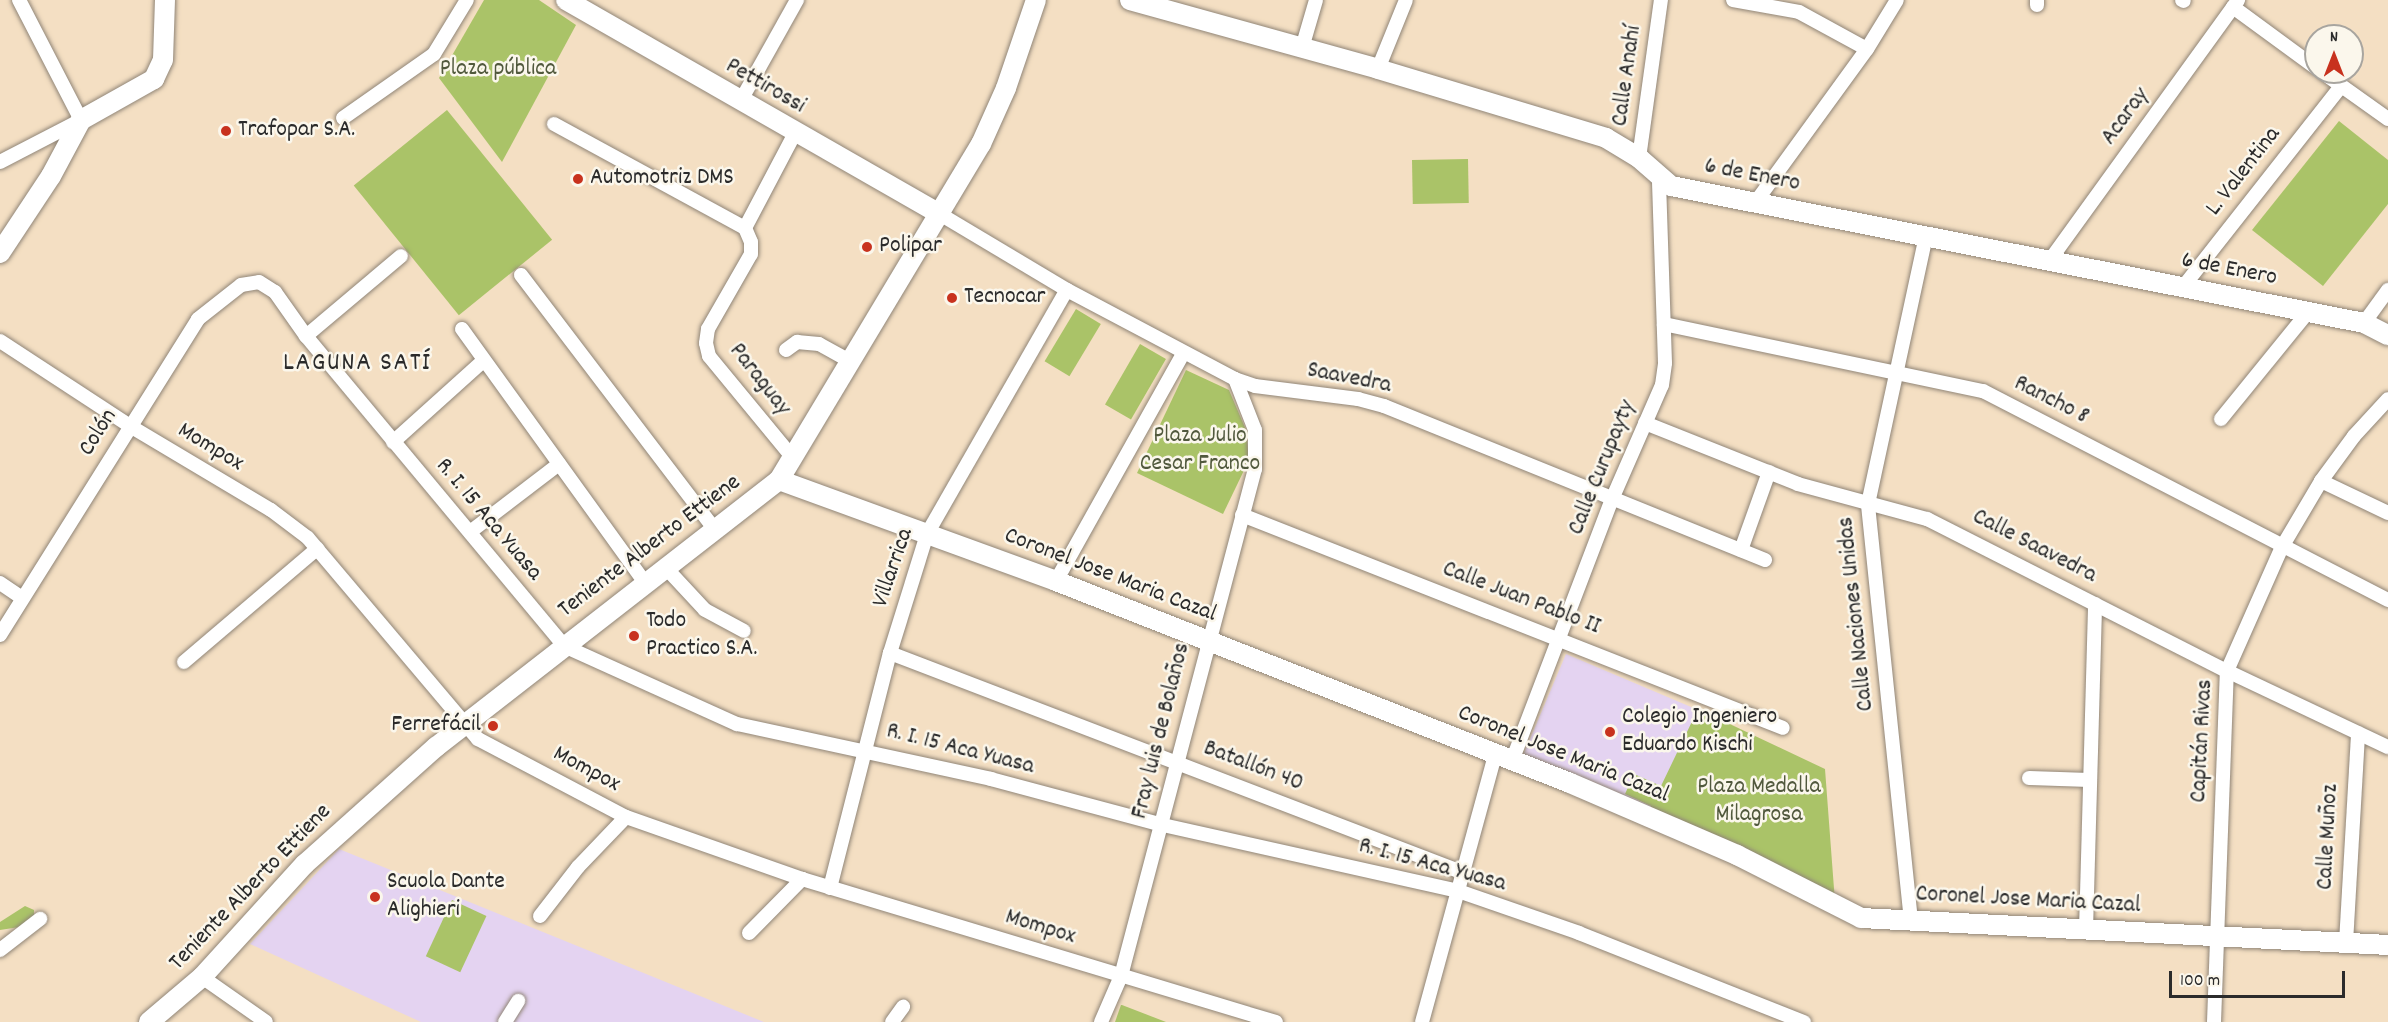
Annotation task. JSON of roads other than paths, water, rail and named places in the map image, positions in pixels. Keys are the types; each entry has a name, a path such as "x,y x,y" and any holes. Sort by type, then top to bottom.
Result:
{"main road":[{"path":"0,253 51,176 81,120 154,79 163,60 165,0"},
{"name":"Pettirossi","path":"566,0 740,102 940,214"},
{"name":"Teniente Alberto Ettiene","path":"149,1022 202,977 305,864 465,724 779,480 940,214 994,117 1036,0"},
{"name":"6 de Enero","path":"1130,0 1182,7 1302,48 1606,138 1639,158 1659,179 1671,186 2364,323 2388,335"},
{"name":"Coronel Jose Maria Cazal","path":"779,480 1056,581 1504,758 1726,850 1861,918 2388,945"}],"street":[{"path":"0,162 81,120 19,0"},
{"path":"344,118 434,54 467,0"},
{"path":"740,102 797,0"},
{"path":"1302,48 1316,0"},
{"path":"1378,69 1406,0"},
{"name":"Calle Anahí","path":"1639,158 1661,0"},
{"path":"1732,0 1799,12 1867,49"},
{"path":"1755,203 1867,49 1897,0"},
{"path":"2236,4 2304,58"},
{"name":"Acaray","path":"2050,260 2236,4"},
{"path":"2338,84 2388,119"},
{"name":"L. Valentina","path":"2183,287 2341,86"},
{"path":"554,124 745,228 795,133"},
{"name":"Calle Curupayty","path":"1422,1022 1458,891 1504,758 1561,638 1613,497 1662,385 1664,324 1659,179"},
{"name":"Saavedra","path":"940,214 1067,290 1183,354 1235,379 1255,386 1358,399 1384,406 1765,560"},
{"name":"Paraguay","path":"745,228 751,242 751,254 708,329 709,356 793,458"},
{"name":"Calle Naciones Unidas","path":"1911,921 1868,504 1898,375 1926,236"},
{"path":"306,336 402,256"},
{"path":"521,275 716,531"},
{"name":"R. I. 15 Aca Yuasa","path":"260,282 275,292 306,336 564,646 737,724 865,750 1163,825 1458,891 1579,933 1804,1022"},
{"name":"Colón","path":"0,635 21,597 198,319 241,285 260,282"},
{"name":"Villarrica","path":"830,888 890,653 927,534 1067,290"},
{"path":"2364,323 2388,290"},
{"path":"2221,419 2308,312"},
{"name":"Rancho 8","path":"1664,324 1983,392 2388,600"},
{"path":"462,329 646,584"},
{"name":"Mompox","path":"0,341 130,426 271,510 317,549 478,739 626,817 830,888 1276,1022"},
{"path":"786,350 797,342 819,344 850,362"},
{"path":"1056,581 1183,354"},
{"path":"393,442 484,360"},
{"name":"Fray luis de Bolaños","path":"1101,1022 1121,976 1163,825 1177,761 1242,515 1257,447 1250,414 1235,379"},
{"name":"Capitán Rivas","path":"2214,1022 2227,671 2282,547 2321,481 2354,436 2388,399"},
{"name":"Calle Saavedra","path":"1645,423 1769,472 1868,504 1927,519 2227,671 2388,747"},
{"path":"470,532 560,464"},
{"path":"1741,549 1769,472"},
{"path":"2321,481 2388,513"},
{"name":"Calle Juan Pablo II","path":"1242,515 1561,638 1783,728"},
{"path":"184,662 317,549"},
{"path":"666,568 705,610 744,631"},
{"path":"0,583 21,597"},
{"path":"2086,930 2095,604"},
{"name":"Batallón 40","path":"890,653 1177,761 1464,873"},
{"name":"Calle Muñoz","path":"2346,943 2358,733"},
{"path":"2030,778 2090,780"},
{"path":"540,916 578,867 626,817"},
{"path":"749,933 802,879"},
{"path":"0,950 40,919"},
{"path":"202,977 266,1022"},
{"path":"505,1022 518,1001"},
{"path":"892,1022 903,1007"}],"place":[{"name":"Trafopar S.A.","path":"226,131"},
{"name":"Automotriz DMS","path":"578,179"},
{"name":"Polipar","path":"867,247"},
{"name":"Tecnocar","path":"952,298"},
{"name":"Todo Practico S.A.","path":"634,636"},
{"name":"Ferrefácil","path":"493,726"},
{"name":"Colegio Ingeniero Eduardo Kischi","path":"1610,732"},
{"name":"Scuola Dante Alighieri","path":"375,897"}],"district":[{"name":"LAGUNA SATÍ","path":"357,364"}],"park label":[{"name":"Plaza pública","path":"498,70"},
{"name":"Plaza Julio Cesar Franco","path":"1200,451"},
{"name":"Plaza Medalla Milagrosa","path":"1759,802"}]}
